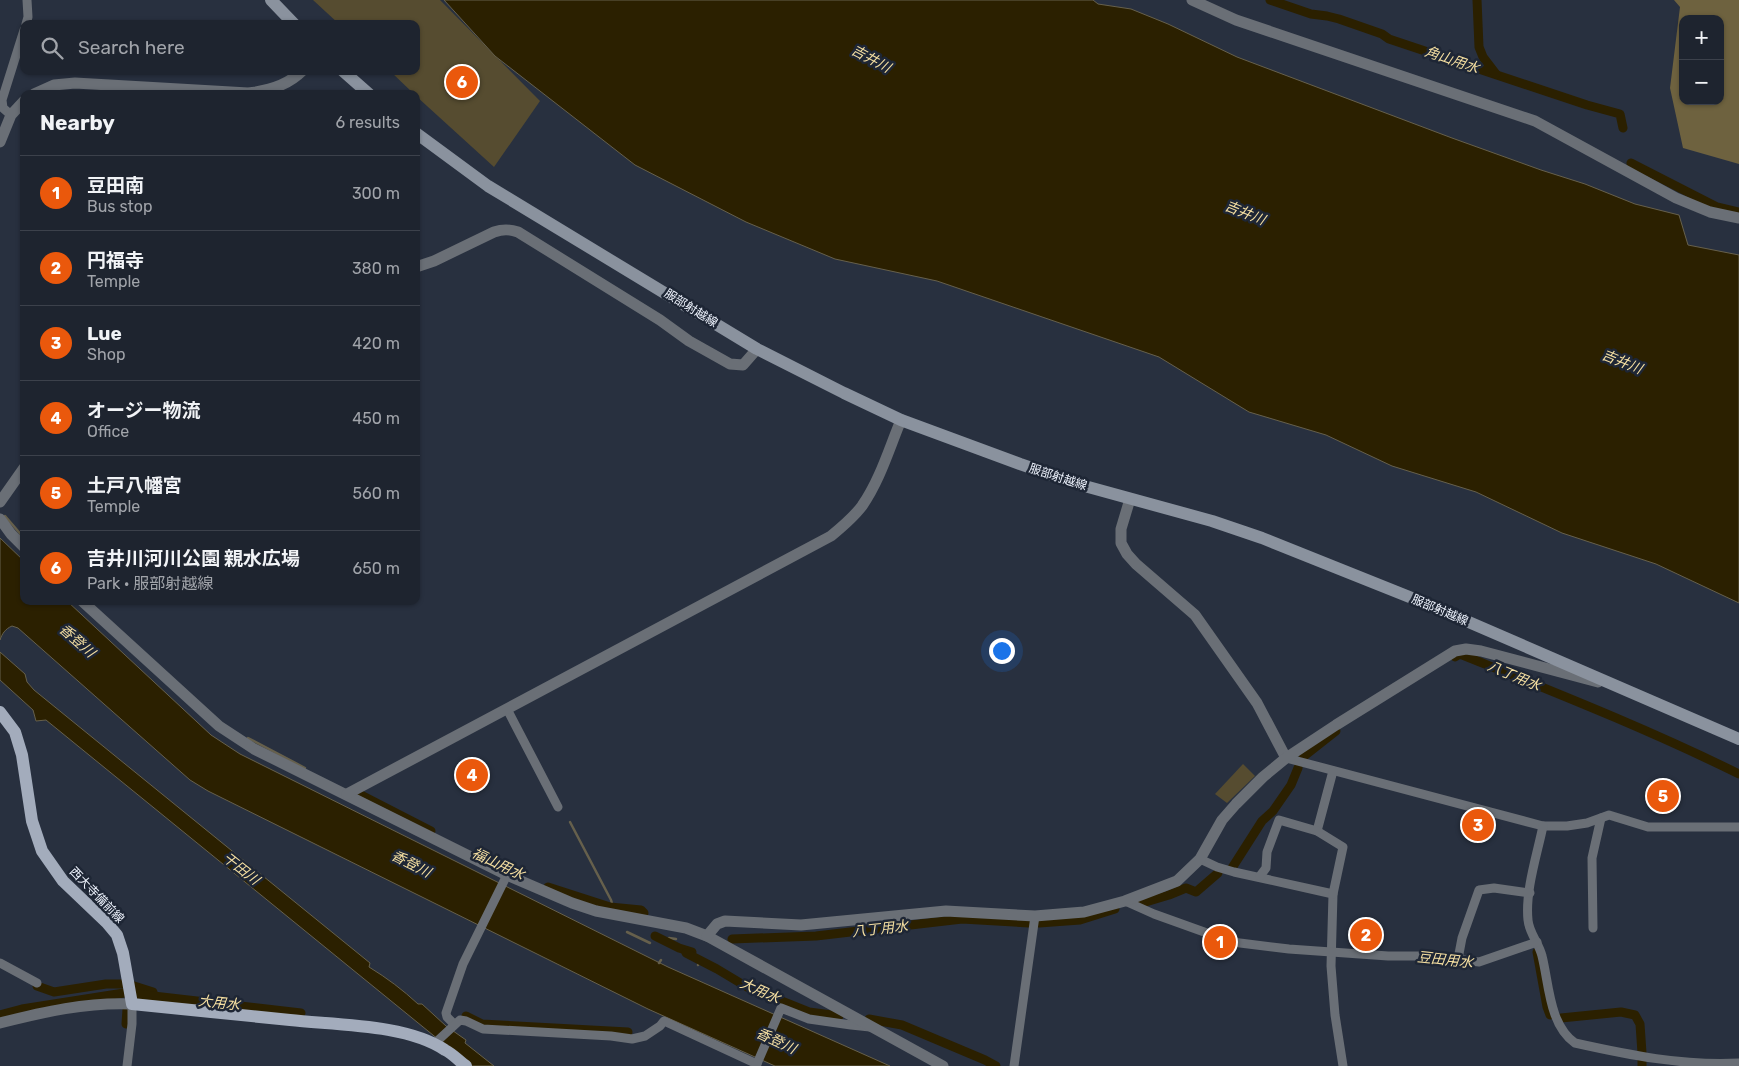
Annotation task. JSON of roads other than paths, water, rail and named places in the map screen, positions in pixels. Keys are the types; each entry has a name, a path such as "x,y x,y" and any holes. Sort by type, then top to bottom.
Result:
{"main road":[{"path":"271,0 290,20"},
{"path":"348,75 364,90"},
{"name":"服部射越線","path":"420,136 488,186 757,349 901,420 1020,464 1130,499 1212,521 1262,538 1428,604 1739,739"},
{"name":"西大寺備前線","path":"0,712 15,732 20,747 32,821 42,851 63,881 117,935 123,952 132,1004"},
{"path":"132,1004 356,1025 403,1033 436,1042 466,1066"}],"street":[{"path":"27,0 27,20"},
{"path":"1192,0 1236,20 1534,121 1676,198 1710,212 1739,218"},
{"path":"11,115 3,108 4,81 20,40"},
{"path":"266,90 279,86 298,75"},
{"path":"43,90 54,85 75,83 196,90"},
{"path":"0,142 11,115 20,106"},
{"path":"420,266 434,261 494,232 509,229 518,232 660,320 689,341 730,364 742,365 757,349"},
{"path":"347,794 831,536 852,517 870,492 901,420"},
{"path":"0,502 20,474"},
{"path":"1130,499 1121,529 1121,543 1136,564 1195,615 1257,703 1286,758 1543,826 1566,826 1609,815 1648,827 1739,826"},
{"path":"0,519 20,543"},
{"path":"86,605 219,726 254,749 347,794 506,878 596,911 678,927 706,936 943,1066"},
{"path":"706,936 716,924 725,921 801,924 946,911 1036,916 1084,912 1125,901 1177,881 1200,859 1226,815 1263,777 1286,758 1454,651 1466,649 1481,651 1611,684"},
{"path":"507,709 558,807"},
{"path":"1317,831 1333,771"},
{"path":"1593,928 1592,858 1601,818"},
{"path":"1260,876 1266,868 1267,852 1279,820 1317,831 1343,846 1333,894 1331,952 1335,1015 1343,1066"},
{"path":"1543,826 1530,893 1528,921 1542,955 1549,998 1567,1038 1575,1043 1644,1058 1681,1062 1733,1064"},
{"path":"1200,859 1234,872 1260,876 1284,884 1333,894"},
{"path":"453,1025 446,1013 463,964 506,878"},
{"path":"1458,960 1462,938 1479,890 1494,888 1530,893"},
{"path":"1125,901 1154,914 1232,942 1331,952 1388,956 1432,956 1479,962 1537,942"},
{"path":"1014,1066 1036,916"},
{"path":"0,963 37,983"},
{"path":"0,1023 36,1014 94,1004 132,1004 132,1024 127,1066"},
{"path":"436,1042 460,1020 483,1029 611,1036 632,1039 645,1036 664,1021 757,1064 781,1008 809,1019 870,1027"}],"water":[{"name":"吉井川","path":"444,0 1093,0 1098,4 1131,9 1168,24 1237,57 1452,138 1585,184 1635,204 1679,215 1688,245 1739,255 1739,603 1656,564 1562,533 1476,492 1392,466 1326,435 1249,412 1159,357 937,281 835,259 746,222 635,165 495,56"},
{"name":"香登川","path":"0,538 20,557 20,605 71,605 211,735 240,754 668,967 890,1066 775,1066 648,1009 208,791 190,780 18,628 12,626 7,629 0,640"},
{"name":"干田川","path":"0,652 25,674 27,682 34,690 370,963 369,967 395,984 418,1004 422,1004 494,1066 471,1066 46,720 36,721 33,710 0,680"}],"waterway":[{"name":"角山用水","path":"1270,0 1311,14 1339,19 1382,34 1389,39 1587,105 1620,114 1623,128"},
{"path":"1477,0 1479,47 1483,57 1496,74"},
{"name":"角山用水","path":"1631,163 1717,207 1739,212"},
{"path":"5,516 20,533"},
{"name":"八丁用水","path":"1455,657 1460,654 1566,697 1636,726 1739,774"},
{"name":"八丁用水","path":"1303,757 1336,731"},
{"path":"248,738 305,768"},
{"name":"八丁用水","path":"1232,868 1262,821 1273,811 1291,785 1298,768"},
{"name":"福山用水","path":"359,794 431,831"},
{"path":"570,822 611,900 614,910"},
{"name":"八丁用水","path":"1139,904 1186,888 1196,892 1218,873"},
{"name":"福山用水","path":"548,887 610,907 641,910 644,913"},
{"name":"八丁用水","path":"1039,923 1080,920 1115,909"},
{"name":"八丁用水","path":"732,939 816,936 962,919 1029,923"},
{"path":"627,932 650,943"},
{"name":"福山用水","path":"655,936 692,952"},
{"path":"668,939 676,939"},
{"name":"豆田用水","path":"1537,952 1550,1015"},
{"name":"大用水","path":"686,953 747,987 809,1012 839,1016"},
{"name":"大用水","path":"698,965 700,960"},
{"path":"37,986 54,992 106,984 123,984"},
{"path":"131,985 153,992"},
{"name":"大用水","path":"0,1015 22,1009 124,993"},
{"name":"大用水","path":"136,994 301,1013"},
{"path":"126,1024 127,1009"},
{"name":"豆田用水","path":"1561,1018 1621,1012 1635,1015 1640,1024 1642,1053"},
{"name":"大用水","path":"466,1016 482,1024 628,1032"},
{"name":"大用水","path":"869,1019 902,1025 996,1066"},
{"name":"豆田用水","path":"1642,1060 1642,1066"}],"place":[{"name":"吉井川河川公園 親水広場","path":"462,82"},
{"name":"オージー物流","path":"472,775"},
{"name":"土戸八幡宮","path":"1663,796"},
{"name":"Lue","path":"1478,825"},
{"name":"円福寺","path":"1366,935"},
{"name":"豆田南","path":"1220,942"}]}
